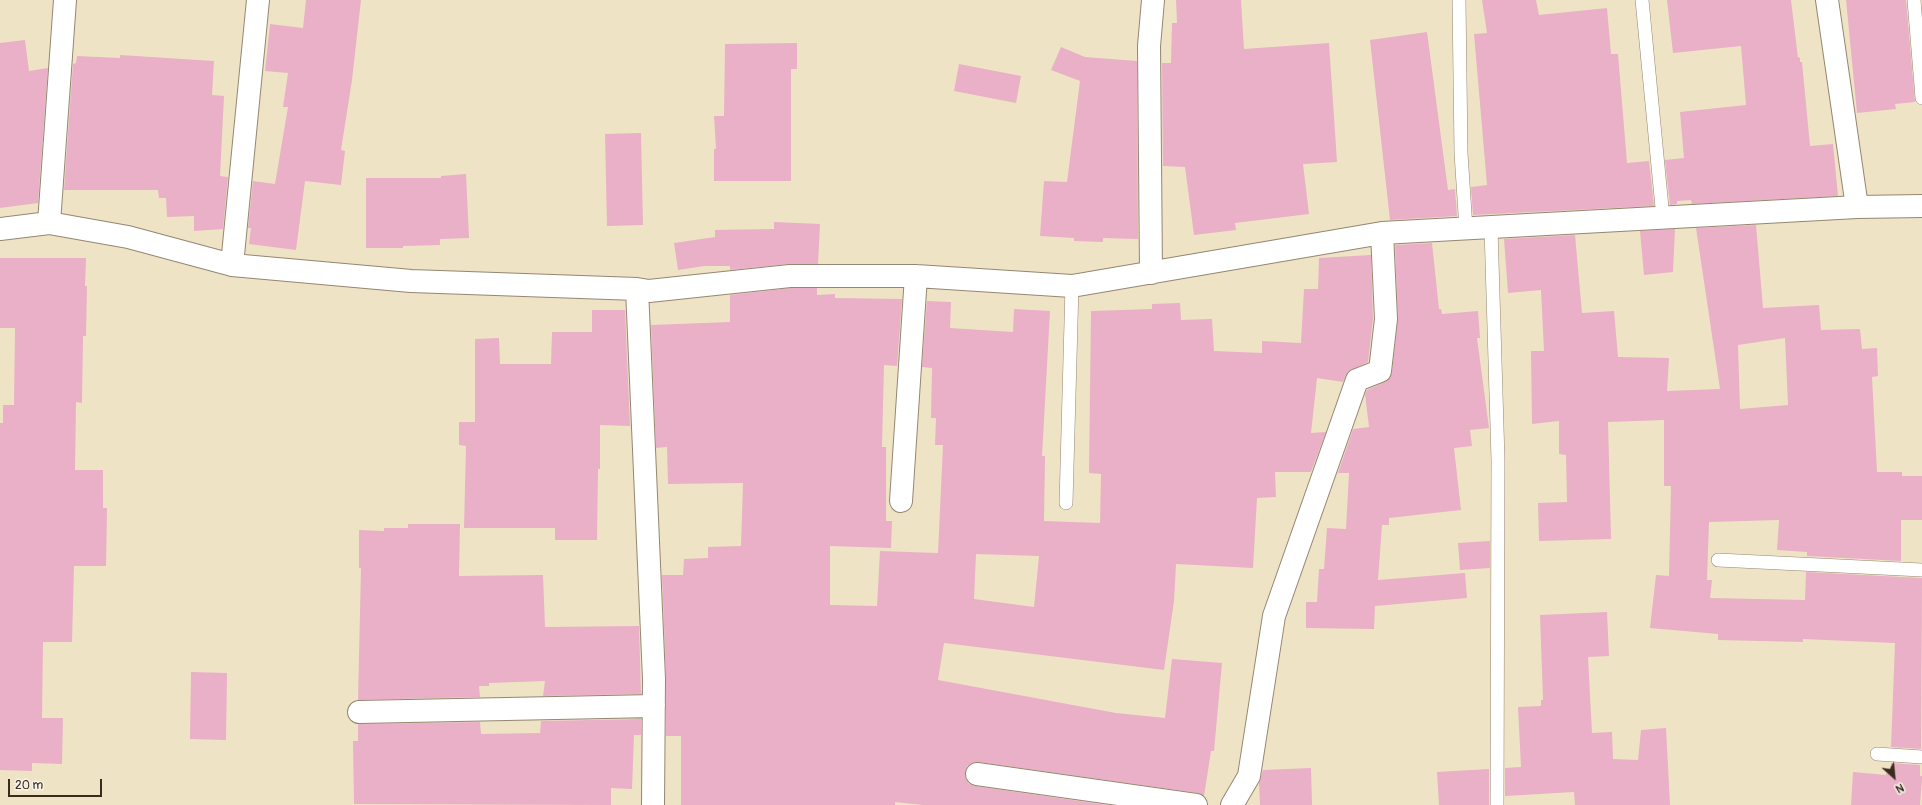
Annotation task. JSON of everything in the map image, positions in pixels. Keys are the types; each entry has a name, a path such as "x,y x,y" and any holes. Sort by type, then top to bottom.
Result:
{"street":[{"path":"50,223 65,0"},
{"path":"232,265 258,0"},
{"path":"1151,273 1150,46 1153,0"},
{"path":"1828,0 1857,207"},
{"path":"0,229 50,223 128,237 232,265 411,281 637,289 649,291 790,276 916,276 1072,286 1382,233 1857,207 1922,206"},
{"path":"1232,805 1249,776 1274,616 1357,380 1380,371 1386,319 1382,233"},
{"path":"902,501 916,276"},
{"path":"637,289 654,671 653,805"},
{"path":"359,712 654,706"},
{"path":"977,774 1196,805"}],"lane":[{"path":"1459,0 1461,153 1466,229"},
{"path":"1642,0 1663,218"},
{"path":"1914,0 1922,98"},
{"path":"1491,228 1498,460 1497,805"},
{"path":"1066,503 1072,286"},
{"path":"1718,560 1922,570"},
{"path":"1877,754 1922,757"}],"building":[{"path":"306,0 361,0 352,80 341,150 345,151 341,185 305,181 296,250 249,244 251,228 248,228 253,181 275,184 288,107 283,107 288,73 265,71 270,24 303,28"},
{"path":"1176,0 1241,0 1244,49 1329,43 1337,162 1303,164 1309,214 1235,223 1236,230 1194,235 1185,167 1163,166 1162,63 1171,63 1172,23 1177,23"},
{"path":"1482,0 1536,0 1539,15 1607,8 1611,54 1618,54 1627,163 1649,161 1654,206 1473,215 1471,187 1487,185 1474,34 1487,33"},
{"path":"1667,0 1791,0 1798,58 1800,57 1800,62 1802,62 1810,146 1833,144 1838,196 1692,204 1691,200 1677,201 1677,204 1670,205 1665,160 1684,158 1680,112 1746,105 1741,46 1673,53"},
{"path":"1846,0 1906,0 1915,102 1895,104 1896,109 1857,113"},
{"path":"1427,32 1448,190 1455,189 1457,216 1390,220 1370,40"},
{"path":"25,40 29,71 48,68 38,203 0,208 0,43"},
{"path":"797,43 797,69 791,69 791,181 714,181 714,149 716,149 714,116 724,116 725,44"},
{"path":"1061,47 1085,57 1137,61 1138,239 1103,238 1103,242 1074,241 1074,238 1040,236 1044,181 1067,182 1080,81 1051,70"},
{"path":"120,55 214,61 212,95 224,96 220,176 228,177 223,229 194,231 194,216 167,217 166,198 159,198 158,190 64,190 73,64 76,63 77,56 120,58"},
{"path":"959,64 1021,76 1016,103 954,91"},
{"path":"641,133 643,225 607,226 605,134"},
{"path":"466,174 469,238 440,239 440,245 403,246 403,248 366,248 366,178 441,178 441,176"},
{"path":"774,222 820,224 818,264 789,264 730,270 730,266 704,266 678,270 674,243 715,237 715,230 774,229"},
{"path":"1756,225 1763,308 1819,305 1821,330 1860,329 1862,349 1877,348 1878,376 1872,377 1877,472 1902,472 1902,476 1922,476 1922,520 1901,520 1901,561 1807,556 1807,552 1777,550 1779,520 1709,522 1707,580 1712,580 1710,598 1805,600 1806,572 1922,578 1921,749 1891,747 1895,643 1803,639 1803,642 1718,640 1718,634 1650,628 1656,575 1669,576 1671,486 1664,486 1664,420 1608,422 1611,539 1539,541 1538,503 1567,502 1566,455 1559,454 1559,421 1532,424 1531,351 1544,351 1541,290 1508,293 1504,239 1575,235 1582,313 1614,311 1618,357 1669,358 1667,391 1720,389 1696,228","holes":["1785,338 1788,405 1740,409 1738,345"]},
{"path":"1675,229 1673,272 1644,275 1640,231"},
{"path":"1432,243 1439,309 1441,309 1442,314 1478,311 1480,338 1477,338 1489,428 1470,430 1472,446 1454,448 1461,510 1389,518 1389,525 1382,525 1378,580 1465,573 1467,598 1375,606 1374,629 1306,628 1306,602 1317,602 1319,569 1324,569 1327,528 1346,529 1349,473 1338,473 1353,429 1369,427 1365,394 1367,390 1385,382 1390,378 1392,372 1398,319 1395,245"},
{"path":"1371,255 1373,319 1368,362 1348,371 1343,382 1317,378 1311,433 1326,432 1311,472 1275,472 1276,497 1257,498 1253,568 1176,564 1174,601 1164,670 944,643 938,680 1116,713 1165,718 1172,659 1222,663 1214,751 1211,751 1204,796 1198,793 978,762 967,766 965,773 969,784 1107,805 923,805 895,802 895,805 681,805 681,736 666,736 666,678 662,575 683,575 684,559 708,558 708,547 741,546 743,483 668,484 667,447 656,448 651,325 730,322 730,295 791,288 817,288 817,295 835,294 835,298 902,299 897,366 884,365 882,447 886,447 886,521 892,521 891,548 830,546 830,605 877,606 880,551 938,553 943,445 935,445 936,418 931,418 932,368 922,367 927,301 951,302 950,328 1013,332 1014,309 1050,311 1042,456 1045,456 1044,521 1100,523 1101,474 1089,473 1091,311 1152,309 1152,304 1180,303 1181,320 1212,319 1214,351 1262,353 1262,341 1301,343 1304,289 1318,289 1319,258","holes":["976,554 1039,556 1034,607 974,599"]},
{"path":"0,258 86,258 86,336 83,336 82,403 76,402 75,470 103,470 103,508 107,508 106,566 74,566 72,642 43,642 42,718 63,718 62,764 32,763 32,771 0,770 0,423 3,423 3,405 14,405 15,328 0,328"},
{"path":"592,310 625,310 630,426 600,425 597,540 555,540 555,528 464,528 466,446 459,445 459,422 475,422 475,339 499,338 500,364 551,364 552,332 592,332"},
{"path":"408,524 460,524 459,576 543,575 545,627 639,626 641,694 543,696 545,681 489,683 489,686 479,686 480,697 358,700 361,568 359,568 359,530 384,531 384,528 408,528"},
{"path":"1490,541 1490,568 1460,570 1458,543"},
{"path":"1607,612 1609,656 1588,657 1592,733 1612,732 1613,759 1638,760 1641,730 1666,728 1670,805 1575,805 1574,792 1505,796 1505,768 1521,767 1518,707 1541,706 1541,700 1543,700 1540,615"},
{"path":"191,672 227,673 226,740 190,739"},
{"path":"641,719 641,735 634,735 632,789 611,788 611,805 354,804 353,741 358,741 358,724 480,722 481,734 540,733 541,721"},
{"path":"1891,763 1920,765 1920,776 1922,776 1922,778 1920,805 1851,805 1853,772 1886,775 1886,773 1890,774"},
{"path":"1311,768 1312,805 1260,805 1259,783 1263,770"},
{"path":"1489,769 1489,805 1439,805 1437,772"}]}
